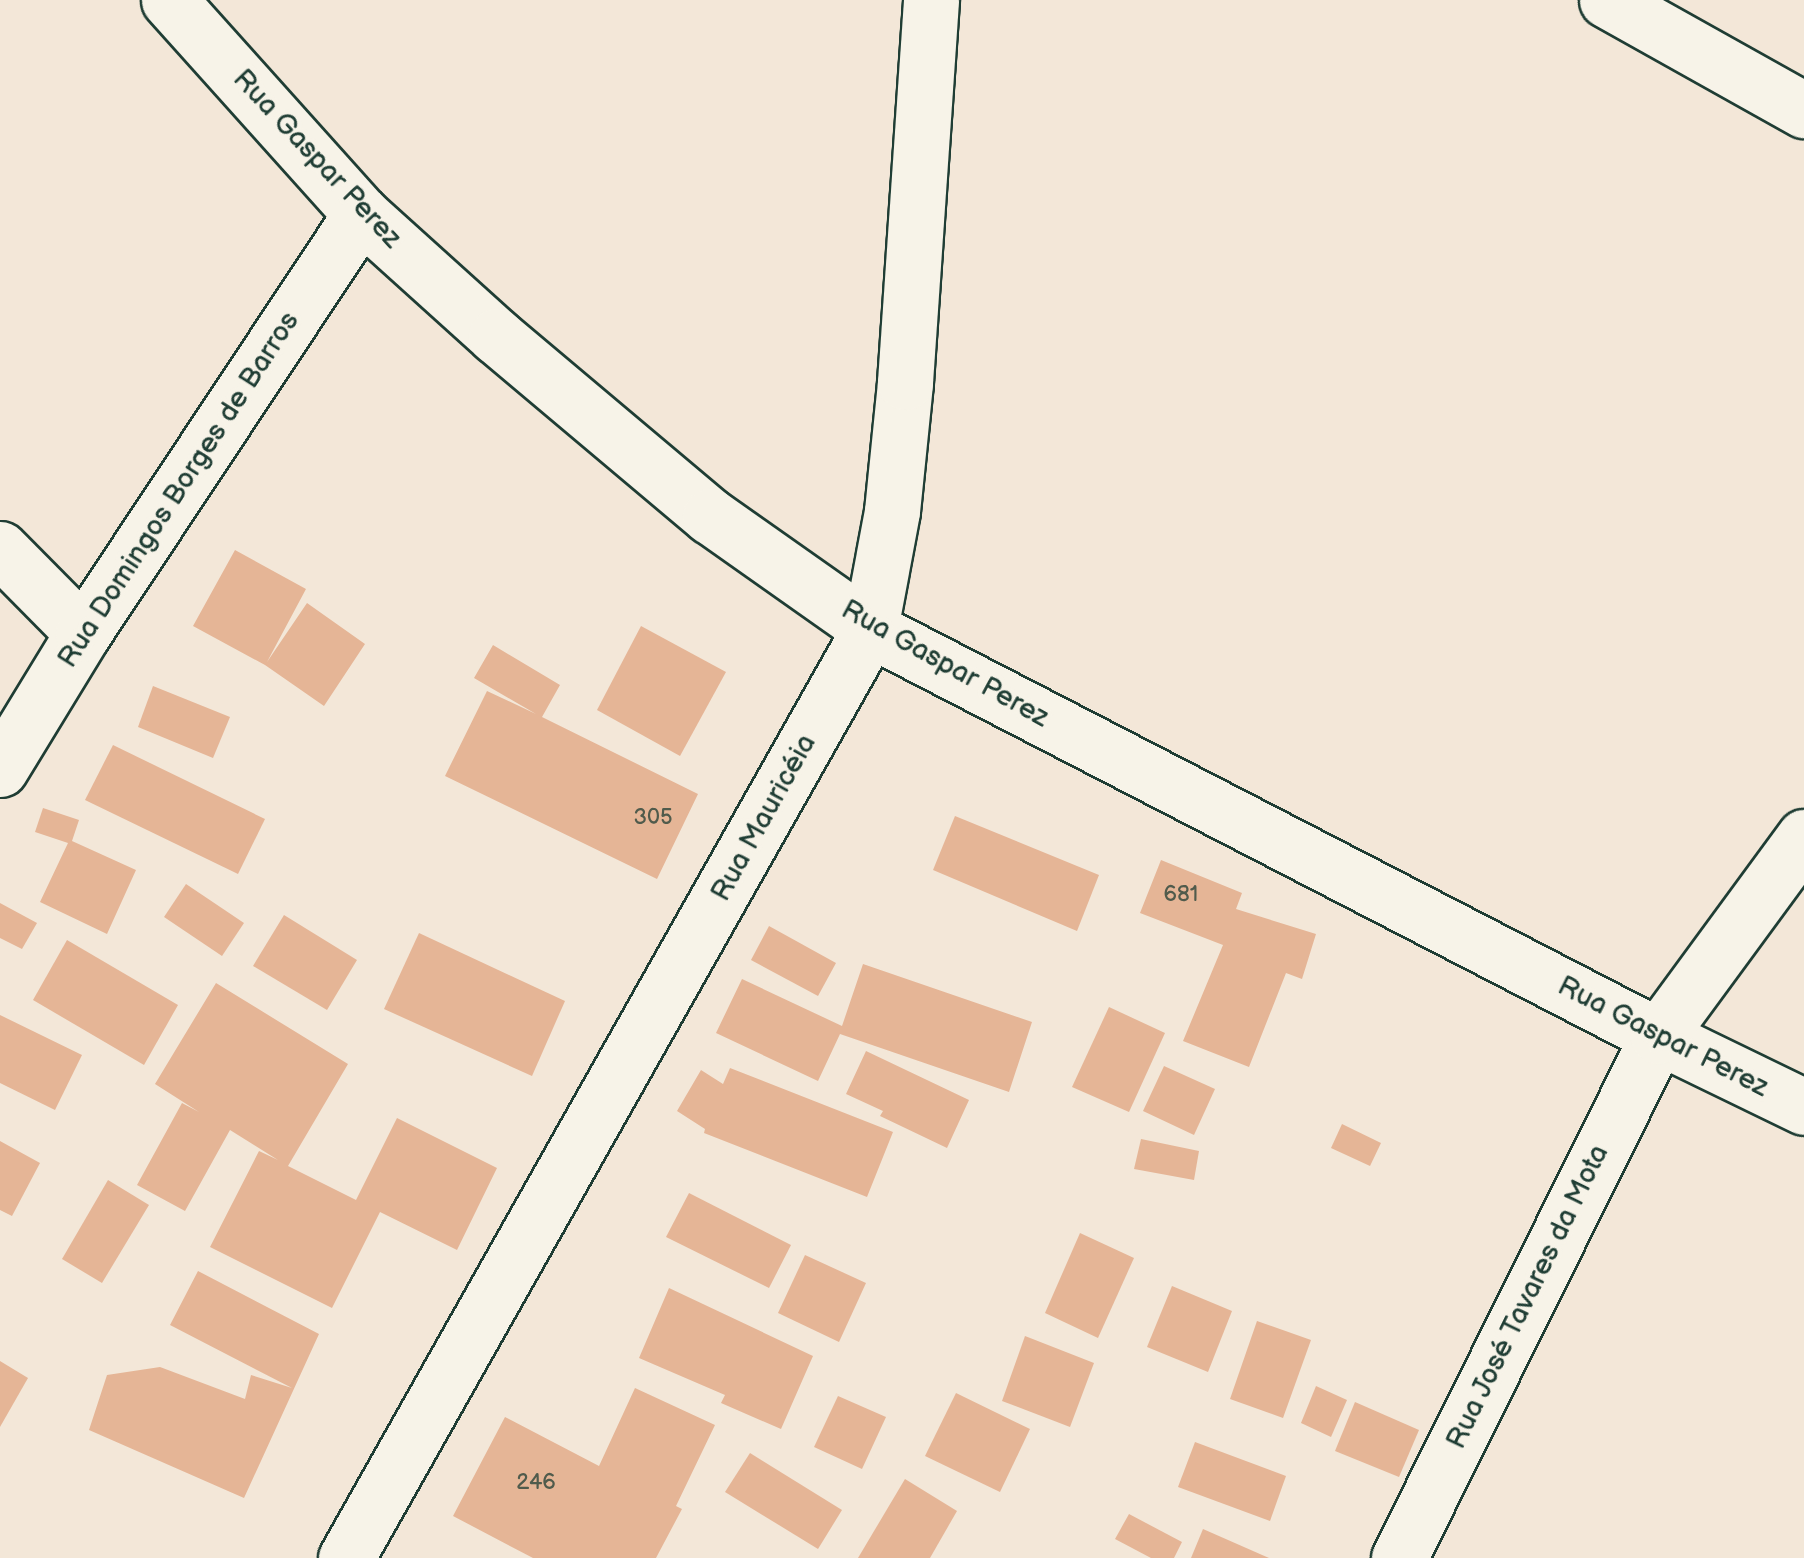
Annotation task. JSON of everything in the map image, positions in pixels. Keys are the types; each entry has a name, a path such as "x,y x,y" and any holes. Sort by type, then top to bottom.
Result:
{"street":[{"name":"Rua Gaspar Perez","path":"169,0 361,214 496,336 710,516 870,629 1658,1036 1804,1107"},
{"name":"Rua Mauricéia","path":"346,1558 870,629 892,512 905,382 931,0"},
{"path":"1607,0 1804,110"},
{"name":"Rua Domingos Borges de Barros","path":"0,769 83,633 361,214"},
{"path":"0,550 83,633"},
{"name":"Rua José Tavares da Mota","path":"1399,1558 1658,1036 1804,837"}],"building":[{"path":"235,550 306,589 267,662 307,603 365,644 324,706 265,665 193,626"},
{"path":"641,626 726,672 680,756 597,710"},
{"path":"493,645 560,685 542,717 698,794 657,879 445,776 487,691 536,714 474,678"},
{"path":"153,686 230,717 213,758 138,727"},
{"path":"113,745 265,819 238,874 85,800"},
{"path":"43,808 79,820 72,841 136,870 107,934 40,902 68,843 35,832"},
{"path":"955,816 1099,875 1077,931 933,870"},
{"path":"1161,860 1242,893 1236,909 1316,934 1302,979 1286,973 1249,1067 1183,1041 1223,945 1140,913"},
{"path":"186,884 244,923 222,956 164,917"},
{"path":"0,903 37,923 22,949 0,938"},
{"path":"284,915 357,960 327,1010 253,966"},
{"path":"769,926 836,963 818,996 751,960"},
{"path":"419,933 565,1001 532,1076 384,1009"},
{"path":"67,940 178,1005 144,1065 33,1000"},
{"path":"863,964 1032,1022 1009,1092 840,1034 818,1081 716,1033 742,979 842,1026"},
{"path":"216,983 348,1064 288,1166 356,1200 397,1118 497,1168 457,1250 380,1212 332,1308 210,1247 259,1151 278,1160 230,1130 185,1211 137,1185 182,1103 199,1112 155,1084"},
{"path":"1109,1007 1165,1033 1129,1112 1072,1087"},
{"path":"0,1015 82,1055 55,1110 0,1083"},
{"path":"866,1051 969,1100 947,1148 880,1116 883,1111 846,1094"},
{"path":"1164,1066 1215,1089 1194,1135 1143,1111"},
{"path":"730,1068 893,1132 867,1197 704,1133 705,1129 677,1111 701,1070 723,1084"},
{"path":"1342,1124 1381,1143 1370,1166 1331,1148"},
{"path":"1141,1139 1199,1151 1194,1180 1134,1169"},
{"path":"0,1141 40,1163 12,1216 0,1210"},
{"path":"108,1180 149,1205 102,1283 62,1259"},
{"path":"689,1193 791,1245 769,1288 666,1237"},
{"path":"1080,1233 1134,1258 1098,1338 1045,1313"},
{"path":"805,1255 866,1283 839,1342 778,1313"},
{"path":"198,1271 319,1334 244,1498 89,1430 107,1375 160,1367 245,1399 251,1375 292,1388 170,1325"},
{"path":"1172,1286 1232,1311 1208,1372 1147,1347"},
{"path":"669,1288 813,1356 781,1429 721,1403 725,1395 639,1358"},
{"path":"1257,1321 1311,1340 1283,1418 1230,1399"},
{"path":"1025,1336 1094,1363 1070,1427 1002,1401"},
{"path":"0,1361 28,1378 0,1427"},
{"path":"1316,1386 1347,1400 1331,1437 1301,1423"},
{"path":"635,1388 715,1425 676,1506 682,1509 656,1558 533,1558 453,1516 505,1417 599,1466"},
{"path":"956,1393 1030,1429 1000,1492 925,1456"},
{"path":"838,1396 886,1417 862,1469 814,1447"},
{"path":"1355,1402 1419,1430 1399,1477 1335,1451"},
{"path":"1195,1442 1286,1476 1270,1521 1178,1487"},
{"path":"750,1453 842,1510 818,1549 725,1492"},
{"path":"905,1479 957,1511 930,1558 858,1558"},
{"path":"1129,1514 1182,1542 1174,1558 1151,1558 1115,1539"},
{"path":"1203,1529 1269,1558 1191,1558"}]}
